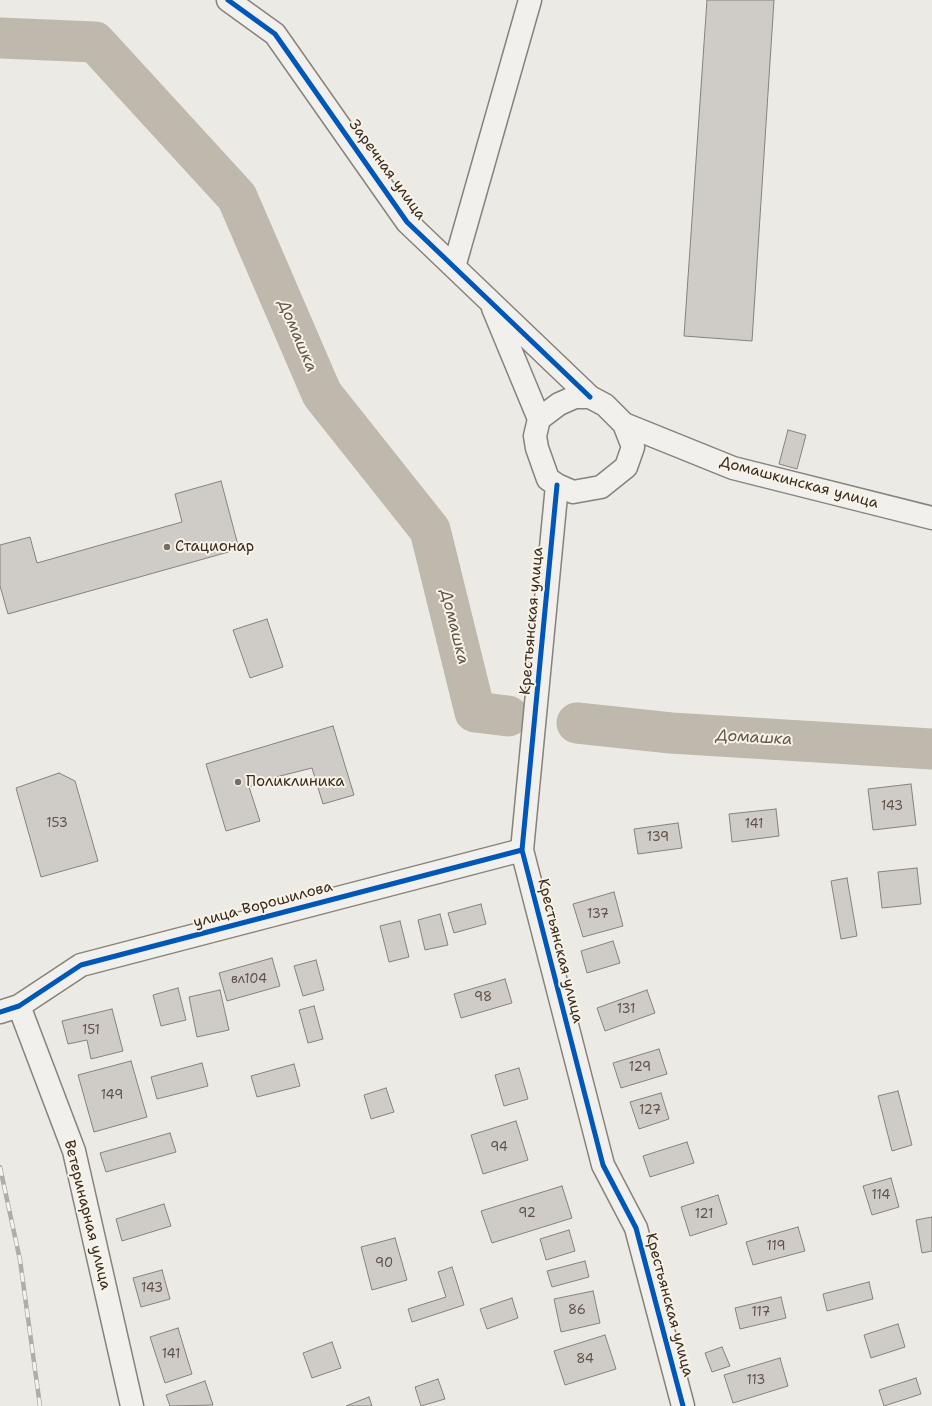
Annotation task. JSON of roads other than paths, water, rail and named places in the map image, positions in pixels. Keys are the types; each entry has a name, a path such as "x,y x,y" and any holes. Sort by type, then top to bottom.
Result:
{"street":[{"name":"Заречная улица","path":"228,0 275,34 407,222 590,397"},
{"path":"454,267 530,0"},
{"path":"490,301 539,420 535,436 537,448 548,479 573,492 601,487 626,467 633,447 624,424 605,405 590,397 575,397 559,404 539,420"},
{"name":"Домашкинская улица","path":"624,424 733,468 932,518"},
{"name":"Крестьянская улица","path":"557,485 522,850 604,1165 636,1228 683,1406"},
{"name":"улица Ворошилова","path":"10,1009 81,965 522,850"},
{"name":"Ветеринарная улица","path":"10,1009 74,1151 132,1406"}],"waterway":[{"name":"Домашка","path":"0,38 95,42 237,197 322,394 430,530 475,712 508,716"},
{"name":"Домашка","path":"577,723 671,733 932,749"}],"railway":[{"path":"0,1167 20,1260 40,1406"}],"place":[{"name":"Стационар","path":"167,547"},
{"name":"Поликлиника","path":"238,782"}]}
